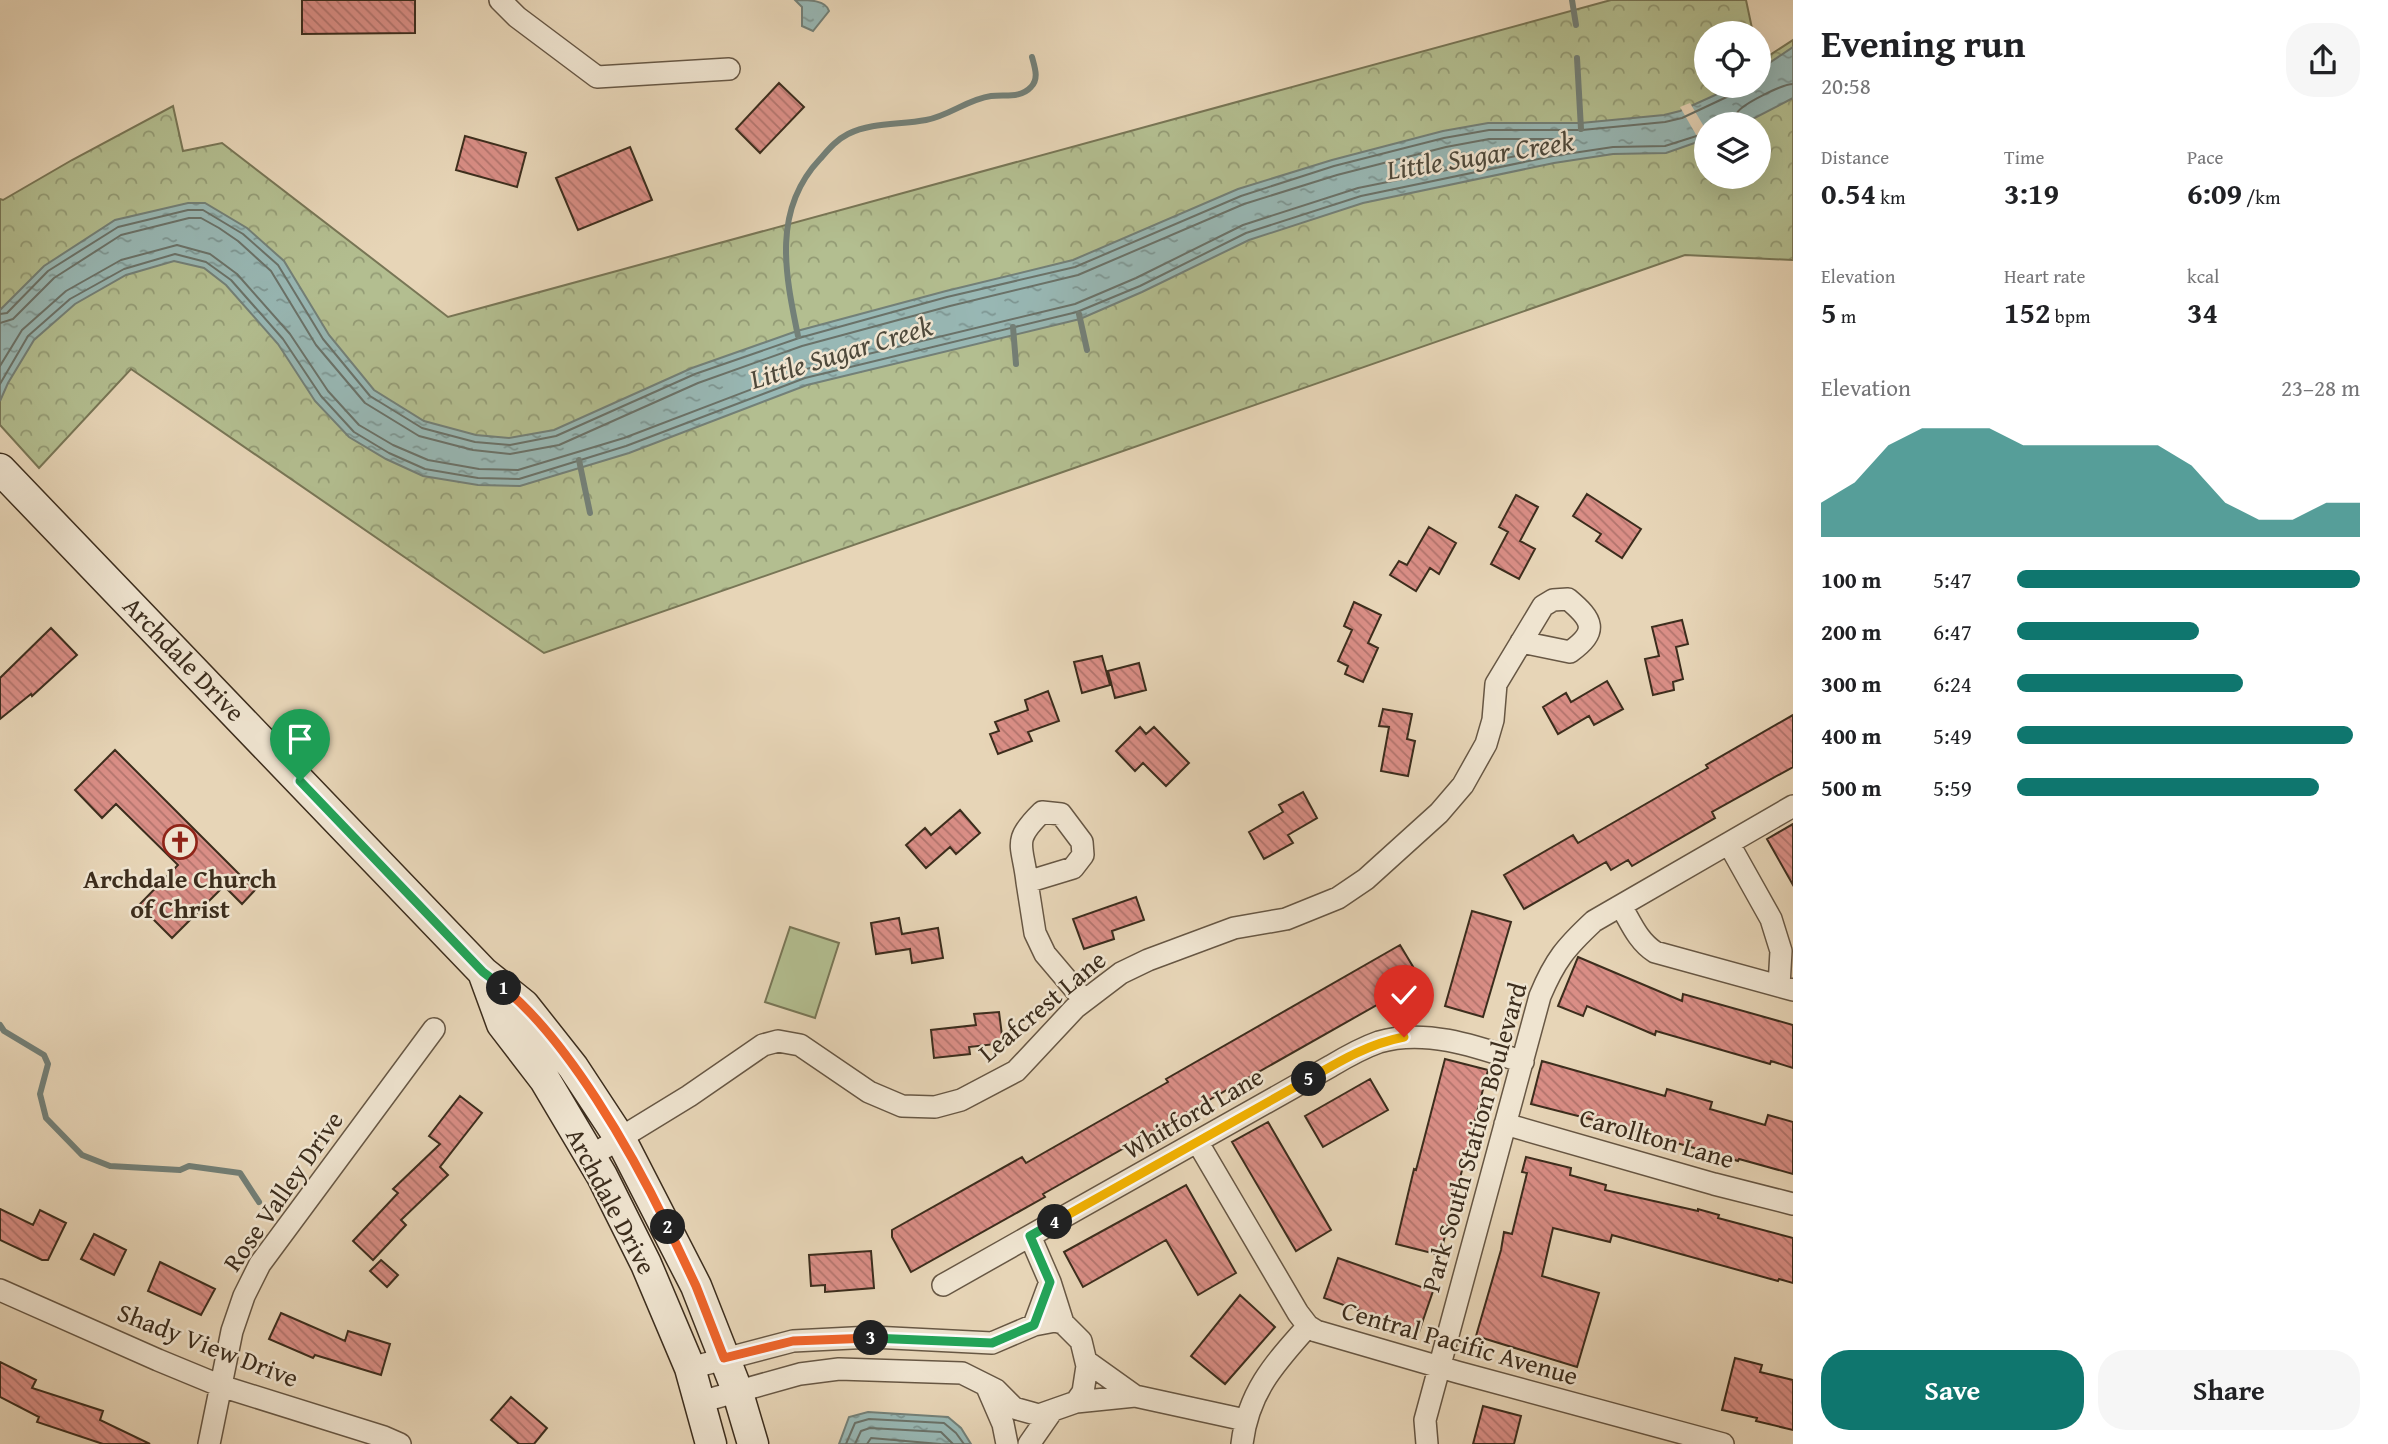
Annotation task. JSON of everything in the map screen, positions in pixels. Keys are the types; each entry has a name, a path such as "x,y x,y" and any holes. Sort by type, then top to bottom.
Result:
{"street":[{"path":"500,0 517,17 597,77 729,69"},
{"name":"Archdale Drive","path":"0,469 483,972 524,1005 573,1067 621,1140 696,1286 737,1390 753,1444"},
{"name":"Leafcrest Lane","path":"591,1156 689,1096 762,1045 778,1041 800,1045 869,1092 902,1106 935,1107 961,1100 1016,1070 1084,1000 1121,973 1234,928 1286,919 1338,898 1366,879 1439,813 1463,785 1486,744 1493,720 1496,684 1521,642"},
{"name":"Park South Station Boulevard","path":"1427,1444 1425,1420 1540,996 1552,966 1568,945 1594,921 1793,806"},
{"path":"1621,905 1636,934 1655,952 1786,988 1781,950 1771,919 1729,844"},
{"path":"1027,882 1035,933 1041,947 1084,1000"},
{"name":"Archdale Drive","path":"483,972 502,1024 545,1080 603,1175 646,1264 690,1368 710,1444"},
{"name":"Rose Valley Drive","path":"209,1444 236,1320 244,1296 260,1264 434,1029"},
{"name":"Whitford Lane","path":"943,1285 1340,1061 1380,1042 1404,1037 1429,1037 1522,1062"},
{"name":"Carollton Lane","path":"1505,1124 1793,1204"},
{"name":"Central Pacific Avenue","path":"1198,1143 1308,1326 1327,1336 1723,1444"},
{"path":"1030,1236 1050,1282 1063,1324"},
{"path":"1034,1325 1050,1282"},
{"name":"Shady View Drive","path":"0,1290 221,1386 400,1444"},
{"path":"690,1368 793,1341 872,1338 992,1343 1034,1325 1055,1321 1063,1324 1081,1342 1086,1362 1086,1377 1083,1392 1076,1402"},
{"path":"1242,1444 1245,1420 1262,1382 1308,1326"},
{"path":"871,1371 872,1338"},
{"path":"1086,1362 1135,1396"},
{"path":"700,1402 800,1374 839,1369 962,1373 996,1390 1014,1408 1039,1415 1076,1402 1135,1396 1245,1420"},
{"path":"986,1385 1003,1424 1007,1444"},
{"path":"1029,1444 1052,1411"}],"green space":[{"path":"1611,0 1746,0 1750,21 1694,21 1694,98 1771,98 1771,54 1793,40 1793,260 1685,255 544,653 131,369 39,468 0,425 0,199 3,200 173,106 183,151 222,143 448,317"},
{"path":"790,927 839,943 815,1018 765,1002"}],"water":[{"path":"795,0 816,1 827,7 829,11 813,31 802,26 802,7"},
{"name":"Little Sugar Creek","path":"1793,47 1793,98 1766,112 1694,112 1694,143 1666,153 1613,154 1554,163 1363,203 1249,240 1080,319 807,385 629,453 520,486 478,485 423,476 386,459 349,437 315,401 278,344 226,285 204,268 174,261 126,275 75,304 34,340 0,401 0,310 44,266 115,220 188,203 205,203 247,228 284,261 329,335 374,390 424,421 476,435 509,438 554,430 692,368 797,331 1073,260 1238,189 1332,160 1443,131 1488,123 1581,123 1664,115 1709,98 1771,98 1771,62"},
{"path":"868,1412 948,1417 961,1428 971,1444 839,1444 849,1417"}],"pier":[{"path":"1690,103 1695,112 1694,131 1680,107"}],"building":[{"path":"302,0 415,0 415,33 302,34"},
{"path":"779,83 804,107 760,153 736,129"},
{"path":"465,136 526,153 517,187 456,170"},
{"path":"630,147 652,200 578,230 556,178"},
{"path":"1587,494 1641,529 1622,558 1596,541 1601,534 1573,516"},
{"path":"1516,495 1538,507 1520,541 1535,549 1519,579 1491,564 1508,532 1499,527"},
{"path":"1429,527 1456,543 1439,574 1430,568 1416,591 1390,575 1399,561 1407,565"},
{"path":"1354,602 1381,615 1368,643 1378,648 1363,682 1345,674 1348,666 1338,661 1352,630 1344,626"},
{"path":"1682,620 1688,644 1676,647 1683,679 1673,682 1674,690 1653,695 1645,659 1659,656 1652,627"},
{"path":"51,628 77,655 32,696 31,694 0,719 0,678"},
{"path":"1102,656 1110,685 1082,693 1074,662"},
{"path":"1139,663 1146,690 1115,698 1108,671"},
{"path":"1607,681 1623,709 1594,725 1589,716 1558,734 1543,707 1566,693 1571,702"},
{"path":"1048,691 1059,721 1028,732 1032,741 998,754 990,734 999,731 995,722 1028,710 1025,700"},
{"path":"1383,709 1412,714 1407,739 1415,741 1408,776 1381,771 1389,727 1379,726"},
{"path":"1793,715 1793,767 1712,812 1715,818 1632,866 1628,860 1611,870 1606,862 1524,909 1504,875 1573,835 1578,843"},
{"path":"1140,727 1146,734 1154,727 1189,763 1166,786 1143,763 1135,771 1116,751"},
{"name":"Archdale Church of Christ","path":"115,750 255,890 242,904 224,886 172,938 139,905 178,865 116,804 102,818 75,790"},
{"path":"1303,792 1317,818 1288,835 1293,843 1264,859 1249,832 1283,812 1279,805"},
{"path":"960,810 980,833 956,854 950,847 926,868 906,845 925,828 931,835"},
{"path":"1793,824 1793,885 1767,839"},
{"path":"1136,897 1144,920 1112,931 1114,939 1084,949 1073,919"},
{"path":"1472,911 1511,922 1483,1017 1445,1006"},
{"path":"899,918 902,934 938,928 943,958 912,963 910,949 876,954 871,923"},
{"path":"1400,945 1421,980 1043,1194 1045,1197 911,1272 892,1237 892,1230 1022,1157 1026,1163"},
{"path":"1578,957 1682,1001 1683,994 1793,1025 1793,1068 1771,1061 1770,1064 1656,1031 1655,1035 1587,1006 1583,1016 1558,1006"},
{"path":"999,1012 1003,1043 969,1047 970,1054 934,1058 931,1030 976,1025 974,1014"},
{"path":"1445,1059 1488,1070 1440,1255 1396,1244"},
{"path":"1542,1061 1665,1096 1667,1089 1712,1102 1710,1109 1765,1125 1768,1115 1793,1122 1793,1174 1531,1104"},
{"path":"1370,1079 1388,1110 1323,1147 1305,1116"},
{"path":"460,1096 482,1113 440,1167 448,1175 401,1220 406,1225 373,1260 353,1241 398,1193 393,1189 440,1144 429,1136"},
{"path":"1268,1122 1331,1230 1296,1251 1232,1142"},
{"path":"1526,1157 1571,1168 1570,1175 1606,1185 1605,1190 1698,1209 1719,1215 1718,1218 1793,1238 1793,1283 1612,1235 1610,1242 1553,1228 1542,1276 1599,1293 1577,1367 1476,1336 1504,1232 1512,1234 1527,1173 1522,1172"},
{"path":"1186,1185 1236,1273 1198,1295 1166,1240 1083,1287 1064,1252"},
{"path":"0,1209 33,1225 40,1210 66,1223 48,1260 42,1260 0,1240"},
{"path":"94,1234 126,1250 114,1275 81,1259"},
{"path":"871,1251 874,1288 825,1292 825,1285 811,1286 809,1255"},
{"path":"1338,1258 1433,1291 1419,1332 1324,1298"},
{"path":"381,1260 398,1275 387,1287 370,1271"},
{"path":"160,1262 215,1289 201,1315 148,1291"},
{"path":"1240,1295 1275,1327 1225,1384 1191,1356"},
{"path":"281,1313 345,1341 348,1331 390,1344 381,1375 315,1355 313,1358 269,1339"},
{"path":"1735,1358 1762,1365 1760,1372 1793,1380 1793,1430 1722,1410"},
{"path":"0,1362 36,1380 32,1388 103,1411 100,1420 150,1444 103,1444 37,1422 39,1417 0,1397"},
{"path":"511,1397 547,1428 534,1444 519,1444 491,1420"},
{"path":"1483,1406 1521,1416 1514,1444 1473,1444"}],"waterway":[{"path":"1572,0 1576,25"},
{"name":"Little Sugar Creek","path":"798,336 789,289 786,243 794,199 820,159 832,145 857,130 926,120 983,98 1027,91 1035,80 1032,57"},
{"name":"Little Sugar Creek","path":"1577,58 1581,129"},
{"path":"1079,314 1087,350"},
{"path":"1013,327 1016,364"},
{"path":"579,460 590,513"},
{"path":"0,1025 4,1031 44,1055 48,1064 40,1094 46,1118 82,1155 110,1166 180,1170 189,1166 240,1173 259,1202"}],"place":[{"name":"Archdale Church of Christ","path":"180,842"}],"route":[{"path":"300,781 483,972 524,1005 573,1067 621,1140 666,1223 696,1286 724,1358 793,1341 872,1338 992,1343 1013,1336 1034,1325 1050,1282 1030,1236 1360,1050 1404,1037"}]}
